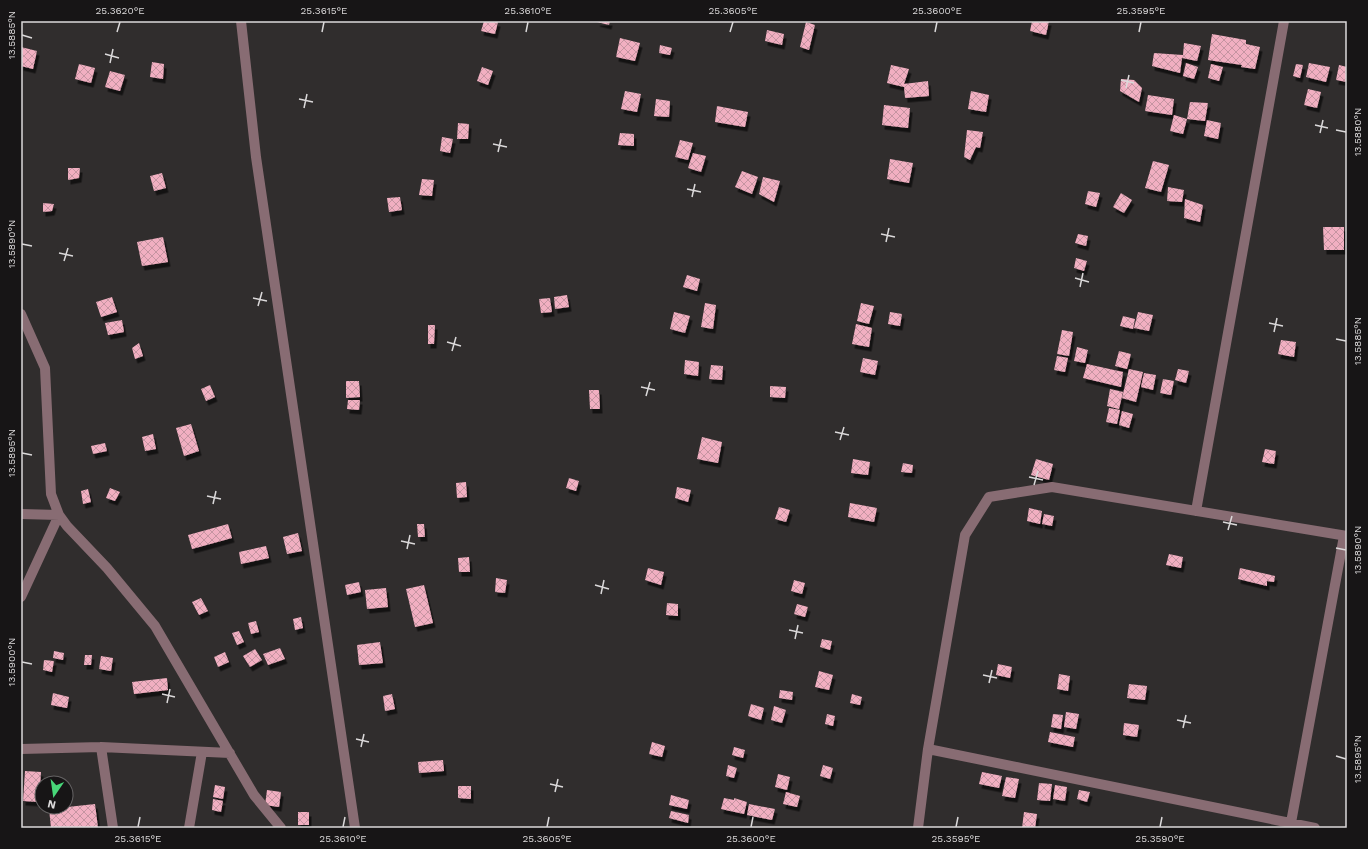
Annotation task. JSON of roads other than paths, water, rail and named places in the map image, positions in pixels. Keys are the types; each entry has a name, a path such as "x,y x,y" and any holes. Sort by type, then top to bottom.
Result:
{"street":[{"path":"241,21 256,157 355,828"},
{"path":"1196,511 1284,21"},
{"path":"21,314 45,368 51,494 59,515 67,526 107,568 155,626 254,795 281,828"},
{"path":"918,828 928,749 965,535 989,497 1052,487 1346,536 1290,826"},
{"path":"21,514 59,515"},
{"path":"21,597 59,515"},
{"path":"21,749 102,747 230,753"},
{"path":"102,747 113,828"},
{"path":"928,749 1290,826 1315,828"},
{"path":"189,828 202,752"}]}
